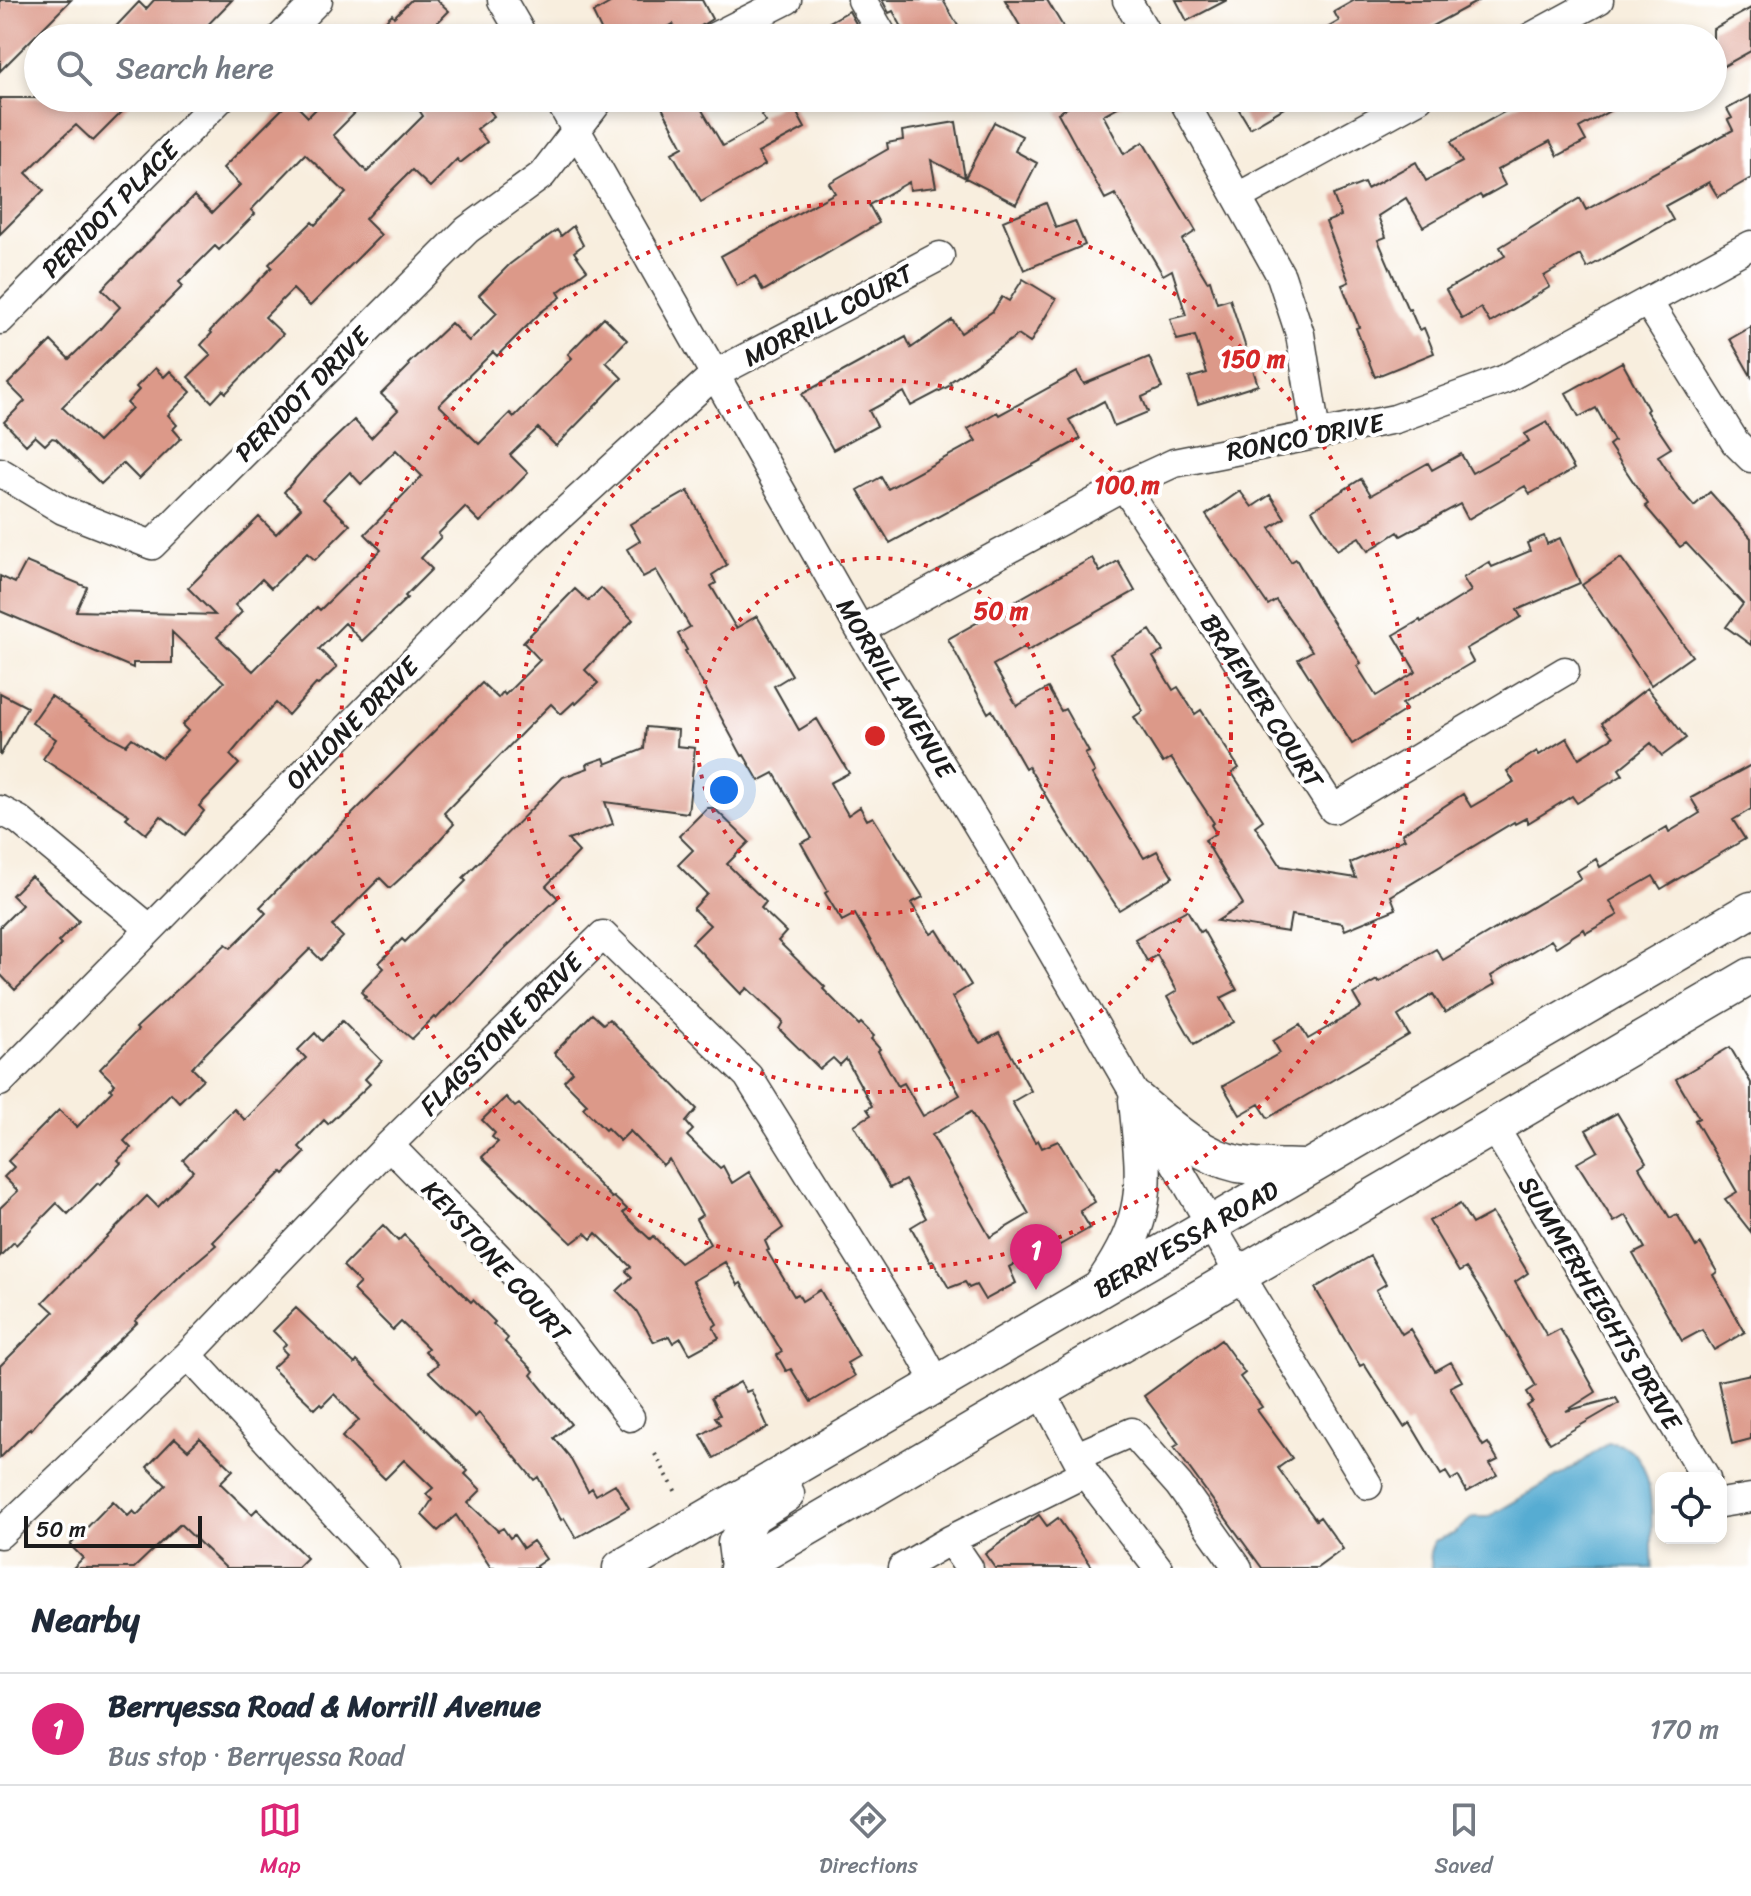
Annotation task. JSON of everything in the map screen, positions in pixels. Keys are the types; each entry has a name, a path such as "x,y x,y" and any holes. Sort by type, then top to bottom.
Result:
{"main road":[{"name":"BERRYESSA ROAD","path":"621,1568 1751,910"},
{"path":"873,1423 831,1466 753,1515 736,1543 739,1568 1494,1127 1748,983"},
{"path":"1137,1100 1184,1138 1211,1154 1236,1163 1308,1168"},
{"path":"1098,1292 1121,1259 1139,1217 1143,1197 1143,1164 1137,1100"}],"street":[{"path":"294,24 318,0"},
{"path":"502,0 516,24"},
{"path":"740,24 787,0"},
{"path":"862,0 876,24"},
{"path":"1127,0 1141,24"},
{"path":"1555,24 1599,0"},
{"name":"PERIDOT PLACE","path":"0,320 207,112"},
{"name":"MORRILL AVENUE","path":"566,112 860,630 1003,867 1240,1275 1368,1485"},
{"path":"576,131 590,112"},
{"path":"1190,112 1281,276 1300,334 1316,434"},
{"path":"1238,197 1393,112"},
{"name":"PERIDOT DRIVE","path":"0,472 63,510 152,545 467,230 542,175 576,131"},
{"name":"RONCO DRIVE","path":"860,630 1124,486 1174,463 1395,419 1505,379 1751,245"},
{"name":"MORRILL COURT","path":"715,374 940,256"},
{"path":"1648,302 1735,442 1751,458"},
{"name":"OHLONE DRIVE","path":"0,1082 526,547 715,374"},
{"name":"BRAEMER COURT","path":"1124,486 1333,809 1565,671"},
{"path":"0,810 19,820 149,928"},
{"name":"FLAGSTONE DRIVE","path":"0,1534 188,1355 389,1145 603,935 748,1076 938,1385"},
{"name":"SUMMERHEIGHTS DRIVE","path":"1494,1127 1702,1472"},
{"name":"KEYSTONE COURT","path":"389,1145 537,1297 630,1417"},
{"path":"188,1355 385,1568"},
{"path":"1041,1391 1081,1465 1158,1568"},
{"path":"902,1568 1081,1465 1132,1432 1179,1485 1238,1568"},
{"path":"1727,1502 1751,1498"},
{"path":"950,1540 969,1568"}],"path":[{"path":"655,1454 678,1496"}],"water":[{"path":"1608,1443 1626,1447 1638,1457 1645,1473 1652,1512 1653,1568 1432,1568 1430,1553 1434,1541 1453,1534 1473,1517 1488,1517 1579,1464"}],"building":[{"path":"0,0 71,0 47,24 24,24 24,47 0,71"},
{"path":"154,0 232,0 209,24 118,24 139,2 146,9"},
{"path":"411,0 437,0 449,11 436,24 382,24 392,14 394,17"},
{"path":"615,0 702,0 712,19 704,24 598,24 593,13"},
{"path":"882,0 943,0 957,24 900,24 893,11 889,13"},
{"path":"1005,0 1047,0 1062,24 1019,24"},
{"path":"1176,0 1227,0 1187,21"},
{"path":"1355,0 1480,0 1436,24 1334,24 1339,21 1334,12"},
{"path":"1751,8 1751,51 1727,64 1727,24 1722,24"},
{"path":"849,11 856,24 826,24"},
{"path":"1751,96 1751,178 1718,197 1709,182 1665,206 1673,220 1587,268 1580,255 1544,276 1550,287 1490,323 1481,308 1462,319 1446,290 1505,256 1500,247 1580,198 1586,210 1733,130 1727,109"},
{"path":"0,98 24,98 24,112 122,112 93,141 76,125 26,173 44,190 0,234"},
{"path":"279,112 303,112 308,117 313,112 356,112 333,135 367,172 423,116 420,112 491,112 494,116 477,129 487,142 460,163 457,159 430,187 412,170 385,197 365,219 381,235 310,306 293,289 265,317 283,334 226,393 223,390 212,402 188,377 211,355 201,345 212,333 210,331 272,267 269,264 312,222 315,225 346,193 305,154 251,210 255,214 219,250 215,246 179,282 183,286 62,407 98,442 132,408 127,403 139,390 136,387 155,368 164,377 170,371 191,392 168,415 177,425 173,429 181,438 139,479 123,463 101,484 56,439 52,438 45,445 35,436 26,445 4,422 25,401 8,384 51,341 69,359 100,329 120,307 102,289 194,196 212,213 240,185 223,168"},
{"path":"664,112 703,112 723,146 766,122 761,115 767,112 796,112 805,128 758,153 765,165 701,202 672,153 683,147"},
{"path":"1108,112 1103,115 1124,154 1143,142 1196,231 1182,240 1207,281 1210,280 1217,303 1230,299 1258,385 1198,404 1189,378 1207,373 1195,336 1177,340 1170,319 1186,315 1172,270 1163,275 1115,194 1105,199 1058,113"},
{"path":"1240,112 1277,112 1250,128"},
{"path":"1504,112 1608,112 1579,128 1586,141 1558,156 1550,141 1497,170 1505,185 1482,198 1480,195 1423,227 1406,198 1378,216 1386,237 1378,240 1408,310 1419,330 1424,328 1434,353 1375,377 1342,285 1349,282 1326,222 1341,216 1333,195 1364,183 1367,189 1416,162 1426,181 1462,162 1451,142"},
{"path":"956,122 965,178 931,160 936,187 910,190 909,182 869,205 879,223 763,291 755,276 737,286 721,256 835,193 829,183 888,149 887,143 903,140 902,131"},
{"path":"994,122 1022,136 1015,151 1037,163 1016,204 965,178"},
{"path":"1046,203 1056,228 1075,221 1085,245 1024,270 1003,221"},
{"path":"573,226 583,245 574,252 587,270 558,292 561,297 541,312 497,356 493,352 439,405 479,444 510,413 514,417 572,358 568,354 604,317 627,340 606,362 622,378 556,446 538,428 510,455 528,473 480,522 465,507 438,534 441,537 421,558 432,569 362,641 345,623 319,649 337,667 316,684 288,715 276,703 249,732 230,755 239,764 199,806 204,811 185,835 161,816 146,834 126,818 129,815 43,759 56,739 32,723 51,696 111,737 126,745 132,738 162,758 188,731 182,725 224,682 172,632 172,663 133,663 133,668 0,611 0,576 15,583 26,562 87,587 76,611 215,615 188,588 259,517 276,534 301,508 284,492 310,462 354,420 371,438 398,410 381,394 408,364 451,323 469,341 497,313 479,295 530,249 557,230 561,236","holes":["396,450 422,476 365,534 381,550 320,610 317,607 253,671 217,637 242,612 235,605 262,579 271,588 307,553 315,560 350,525 323,499 350,472 361,484"]},
{"path":"1023,279 1056,299 1030,343 1018,335 950,382 951,385 911,406 904,392 869,411 877,426 833,450 802,394 906,337 911,348 952,320 961,333 993,311 1002,297 1009,301"},
{"path":"1751,327 1751,376 1730,339"},
{"path":"1149,357 1162,388 1142,397 1148,412 1114,426 1104,401 1069,420 1080,439 890,543 858,490 881,477 888,489 976,441 968,429 1077,372 1084,384"},
{"path":"1622,362 1648,409 1646,411 1671,448 1658,456 1678,487 1694,506 1710,492 1751,538 1751,645 1726,627 1743,604 1686,543 1680,547 1645,506 1648,504 1609,445 1614,441 1596,408 1579,417 1566,393"},
{"path":"1547,422 1574,469 1530,494 1525,486 1468,519 1460,504 1401,536 1398,532 1368,551 1359,537 1337,550 1312,510 1361,479 1371,495 1428,463 1432,470 1461,454 1472,473 1529,441 1525,434"},
{"path":"688,491 727,565 712,575 716,583 711,586 736,628 757,616 792,675 774,686 799,730 817,719 849,773 830,783 848,815 860,807 867,820 873,817 923,897 911,903 931,934 937,930 971,985 952,997 975,1037 980,1043 999,1033 1031,1091 1012,1102 1035,1142 1038,1140 1042,1148 1058,1141 1095,1202 1080,1211 1090,1228 1051,1250 1048,1245 1009,1267 1016,1283 985,1300 976,1285 969,1288 965,1282 949,1288 933,1261 930,1262 911,1227 926,1218 905,1180 890,1188 854,1125 871,1115 867,1109 872,1106 846,1059 840,1065 833,1058 820,1069 779,1029 783,1022 747,988 741,994 692,943 710,925 693,909 707,894 678,865 693,850 679,836 707,808 714,808 749,842 727,864 766,902 761,908 786,932 778,941 859,1025 861,1023 874,1036 871,1039 880,1049 878,1051 898,1086 904,1083 923,1116 960,1095 855,914 842,921 825,893 828,891 801,843 812,838 774,773 759,781 742,756 678,634 690,627 656,570 643,577 627,549 640,541 630,524","holes":["971,1112 1029,1214 990,1237 932,1135"]},
{"path":"1240,491 1252,507 1270,495 1285,518 1270,528 1291,562 1296,559 1320,602 1361,663 1357,666 1376,696 1416,672 1394,635 1471,591 1463,578 1489,562 1492,567 1530,551 1527,543 1544,536 1547,544 1560,538 1580,583 1517,610 1521,617 1466,649 1473,662 1402,704 1406,710 1352,744 1298,659 1312,651 1276,600 1268,605 1206,515"},
{"path":"1092,558 1100,572 1118,561 1135,591 1027,651 1025,647 993,665 1017,706 1048,688 1061,711 1065,709 1089,752 1085,754 1095,772 1092,774 1144,858 1157,851 1173,877 1119,910 1028,766 1025,768 992,710 988,713 948,639"},
{"path":"1621,558 1692,656 1651,685 1582,585"},
{"path":"601,588 633,620 585,670 598,683 561,714 551,704 524,731 444,813 454,824 426,855 390,888 380,878 332,926 343,937 321,960 310,949 205,1054 192,1068 203,1079 179,1102 171,1093 124,1141 131,1148 100,1185 98,1183 68,1214 57,1203 16,1245 14,1242 0,1256 0,1208 18,1191 4,1177 14,1167 8,1161 59,1110 77,1127 112,1091 110,1089 115,1084 100,1069 138,1030 136,1028 226,944 231,948 266,913 260,907 482,683 498,698 503,692 505,695 540,660 523,642 575,589 588,601"},
{"path":"1150,630 1163,651 1153,657 1173,690 1178,687 1195,714 1201,710 1239,768 1232,773 1263,820 1255,826 1281,866 1356,878 1350,863 1405,839 1402,834 1463,794 1471,807 1514,782 1507,771 1537,751 1539,755 1567,738 1579,758 1613,737 1602,723 1647,688 1686,738 1662,756 1651,743 1619,769 1623,775 1577,803 1572,796 1528,823 1526,818 1514,822 1391,896 1396,909 1345,930 1342,923 1291,915 1288,932 1217,921 1243,904 1205,840 1216,833 1211,825 1214,823 1171,758 1163,763 1134,717 1143,711 1110,654"},
{"path":"0,693 27,707 0,756"},
{"path":"646,727 678,730 677,746 695,748 688,813 605,802 613,824 568,840 579,852 546,886 558,898 502,951 452,1005 436,1019 434,1017 412,1039 364,998 361,992 384,968 379,963 402,939 405,942 466,881 463,878 563,777 604,758 606,764 644,749"},
{"path":"1751,765 1751,809 1733,820 1745,839 1661,889 1653,876 1610,901 1618,915 1586,933 1584,929 1556,947 1551,940 1491,976 1495,984 1445,1013 1433,994 1398,1016 1409,1035 1268,1118 1259,1104 1240,1115 1223,1086 1280,1053 1273,1041 1300,1025 1308,1039 1361,1008 1353,994 1377,980 1378,983 1436,949 1443,960 1581,878 1577,871 1596,859 1600,867 1667,827 1669,832 1700,813 1691,798"},
{"path":"31,876 79,921 58,942 61,945 15,990 0,974 0,927 22,905 12,895"},
{"path":"1187,910 1200,932 1203,930 1237,990 1221,998 1234,1022 1194,1044 1167,997 1177,991 1157,955 1147,961 1135,939"},
{"path":"592,1014 603,1024 609,1019 697,1109 686,1122 693,1130 687,1136 720,1168 723,1166 732,1183 749,1172 783,1228 765,1241 767,1251 794,1296 798,1294 802,1301 820,1290 859,1356 847,1363 855,1376 811,1402 791,1369 786,1371 777,1355 782,1352 725,1262 693,1281 717,1324 713,1327 719,1338 690,1354 681,1338 673,1343 669,1336 654,1342 636,1310 617,1291 632,1277 626,1271 631,1267 596,1233 591,1239 585,1233 572,1243 482,1157 498,1142 492,1137 495,1133 482,1120 506,1097 515,1107 519,1104 612,1198 627,1209 623,1213 636,1226 650,1239 653,1236 680,1263 710,1244 696,1219 702,1215 669,1159 663,1165 630,1131 620,1141 607,1128 605,1130 583,1108 587,1104 564,1081 573,1072 554,1053"},
{"path":"342,1021 382,1061 365,1079 370,1084 328,1124 324,1120 299,1147 305,1153 284,1174 282,1172 213,1242 216,1245 183,1273 135,1321 137,1323 0,1458 0,1366 54,1312 43,1302 147,1196 158,1207 193,1171 183,1160 234,1109 245,1120 306,1058 298,1050 315,1033 322,1041"},
{"path":"1730,1047 1751,1083 1751,1232 1725,1199 1737,1192 1695,1120 1699,1118 1676,1079"},
{"path":"1617,1113 1646,1162 1639,1167 1670,1218 1677,1214 1696,1247 1701,1244 1717,1272 1713,1275 1745,1332 1714,1350 1702,1330 1682,1341 1633,1254 1645,1248 1626,1215 1614,1222 1577,1163 1598,1151 1586,1130"},
{"path":"1460,1204 1472,1224 1492,1213 1528,1273 1515,1282 1547,1336 1560,1329 1596,1392 1566,1411 1616,1398 1619,1403 1550,1443 1527,1406 1533,1402 1527,1392 1536,1386 1484,1295 1466,1268 1459,1272 1429,1221"},
{"path":"383,1225 398,1241 404,1235 495,1322 493,1324 508,1338 505,1342 534,1371 531,1375 571,1424 554,1438 569,1456 588,1491 592,1488 596,1495 615,1484 629,1508 576,1538 564,1518 561,1520 538,1477 534,1480 479,1413 475,1417 429,1372 438,1364 425,1351 428,1348 401,1322 393,1330 353,1290 360,1283 343,1266"},
{"path":"1370,1256 1386,1284 1376,1290 1402,1334 1410,1329 1435,1371 1451,1362 1462,1381 1450,1387 1483,1446 1488,1443 1498,1460 1490,1464 1497,1475 1467,1492 1458,1476 1451,1480 1446,1472 1441,1475 1410,1423 1404,1427 1364,1364 1360,1366 1315,1288"},
{"path":"296,1308 355,1364 357,1361 468,1471 465,1474 481,1490 468,1503 498,1531 503,1528 510,1538 514,1535 523,1548 533,1541 546,1559 537,1568 491,1568 456,1515 438,1531 422,1515 432,1500 426,1494 433,1488 404,1460 385,1479 342,1437 359,1420 334,1394 315,1409 272,1368 287,1354 282,1349 286,1344 273,1331"},
{"path":"1221,1340 1245,1373 1240,1377 1262,1407 1257,1410 1292,1458 1278,1468 1316,1520 1320,1517 1343,1549 1317,1568 1262,1568 1174,1447 1179,1444 1144,1396"},
{"path":"1751,1374 1751,1439 1732,1444 1718,1381"},
{"path":"740,1382 746,1392 751,1390 768,1427 714,1458 701,1435 720,1424 715,1417 720,1415 711,1398"},
{"path":"175,1438 188,1450 200,1438 233,1470 220,1483 252,1514 257,1509 307,1558 297,1568 226,1568 180,1524 134,1568 73,1568 83,1558 70,1545 113,1501 128,1516 133,1511 137,1515 166,1485 147,1467"},
{"path":"1039,1515 1047,1526 1058,1518 1093,1568 995,1568 985,1554"}],"place":[{"name":"Berryessa Road & Morrill Avenue","path":"1036,1290"}]}
